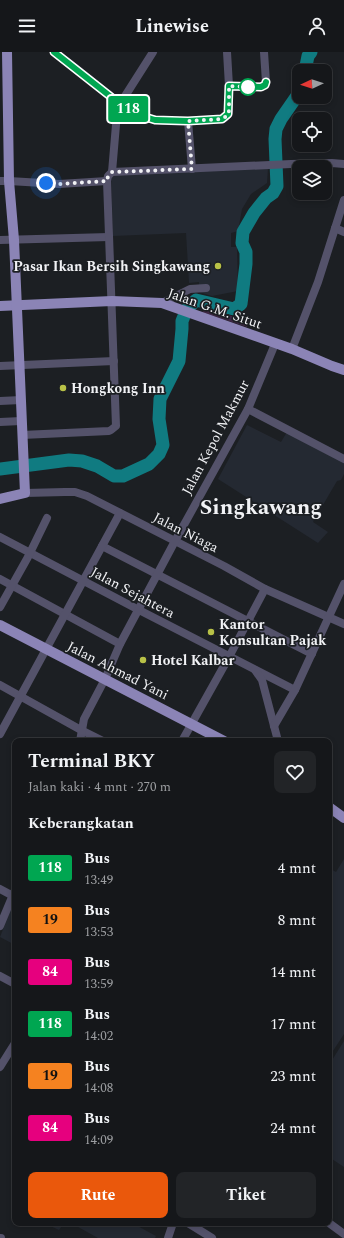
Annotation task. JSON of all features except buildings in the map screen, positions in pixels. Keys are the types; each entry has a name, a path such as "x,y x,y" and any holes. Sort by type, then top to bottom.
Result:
{"main road":[{"path":"0,499 25,493 14,240 5,181 6,52"},
{"name":"Jalan G.M. Situt","path":"0,306 112,301 167,304 292,349 344,370"},
{"name":"Jalan Ahmad Yani","path":"0,625 218,738"},
{"path":"332,802 344,810"},
{"path":"332,809 344,818"}],"street":[{"path":"54,52 133,113 155,120 188,121 222,119 228,114 229,86 227,52"},
{"path":"22,435 112,430 116,426 107,181 108,176 112,172 116,120 120,104 153,52"},
{"path":"229,86 261,87 265,85 264,52"},
{"path":"188,121 192,169"},
{"path":"112,172 291,164 344,164"},
{"path":"5,181 59,184 107,181"},
{"path":"292,349 318,282 344,200"},
{"path":"335,228 344,232"},
{"path":"0,240 109,237"},
{"path":"167,304 190,289 206,288"},
{"name":"Jalan Kepol Makmur","path":"80,738 84,720 105,679 120,644 248,409 275,344"},
{"path":"0,366 114,361"},
{"path":"0,401 20,400"},
{"path":"248,409 344,459"},
{"path":"0,422 21,420"},
{"name":"Jalan Niaga","path":"25,493 75,492 87,496 224,566 265,589 344,624"},
{"path":"0,734 120,513"},
{"path":"0,607 30,553 47,518"},
{"name":"Jalan Sejahtera","path":"0,537 295,690"},
{"path":"102,546 312,654"},
{"path":"0,579 120,644"},
{"path":"274,726 295,690 344,584"},
{"path":"184,738 265,589"},
{"path":"255,669 262,680 277,738"},
{"path":"0,685 97,738"},
{"path":"0,890 12,893"},
{"path":"0,926 12,899"},
{"path":"0,976 12,982"},
{"path":"0,1068 12,1048"},
{"path":"332,1225 344,1234"},
{"path":"168,1238 172,1226"},
{"path":"193,1226 212,1238"}],"shaded area":[{"path":"268,168 267,183 251,194 242,209 238,231 231,233 231,247 237,247 238,291 212,296 199,292 199,282 189,283 186,233 113,236 111,175"},
{"path":"206,310 249,320 247,327 202,312"},
{"path":"247,425 281,442 287,432 344,461 344,474 341,480 337,481 313,522 328,532 318,543 218,479"},
{"path":"344,859 344,1034 332,1052 332,870 336,872"},
{"path":"12,907 12,943 0,937"},
{"path":"344,1041 344,1167 332,1159 332,1060"},
{"path":"50,1226 62,1226 59,1230"},
{"path":"76,1226 138,1226 156,1236 155,1238 98,1238"}],"waterway":[{"path":"306,64 308,56 311,52"},
{"path":"0,469 69,460 82,461 97,466 114,476 123,476 149,464 159,454 163,445 159,419 160,399 179,361 182,321 187,309 196,300 234,309 241,304 246,264 246,252 242,243 243,232 254,213 266,198 273,193 277,186 276,129 292,103"}],"bus line":[{"name":"118","path":"54,52 133,113 155,120 188,121 222,119 228,114 229,111 229,86 261,87 265,85 266,82"}],"place":[{"name":"Pasar Ikan Bersih Singkawang","path":"218,266"},
{"name":"Hongkong Inn","path":"63,388"},
{"name":"Kantor Konsultan Pajak","path":"211,632"},
{"name":"Hotel Kalbar","path":"143,660"}],"district":[{"name":"Singkawang","path":"261,506"}],"route":[{"path":"46,183 59,184 107,181 108,176 112,172 192,169 188,121 225,118 229,111 229,86 254,87 248,87"}]}
